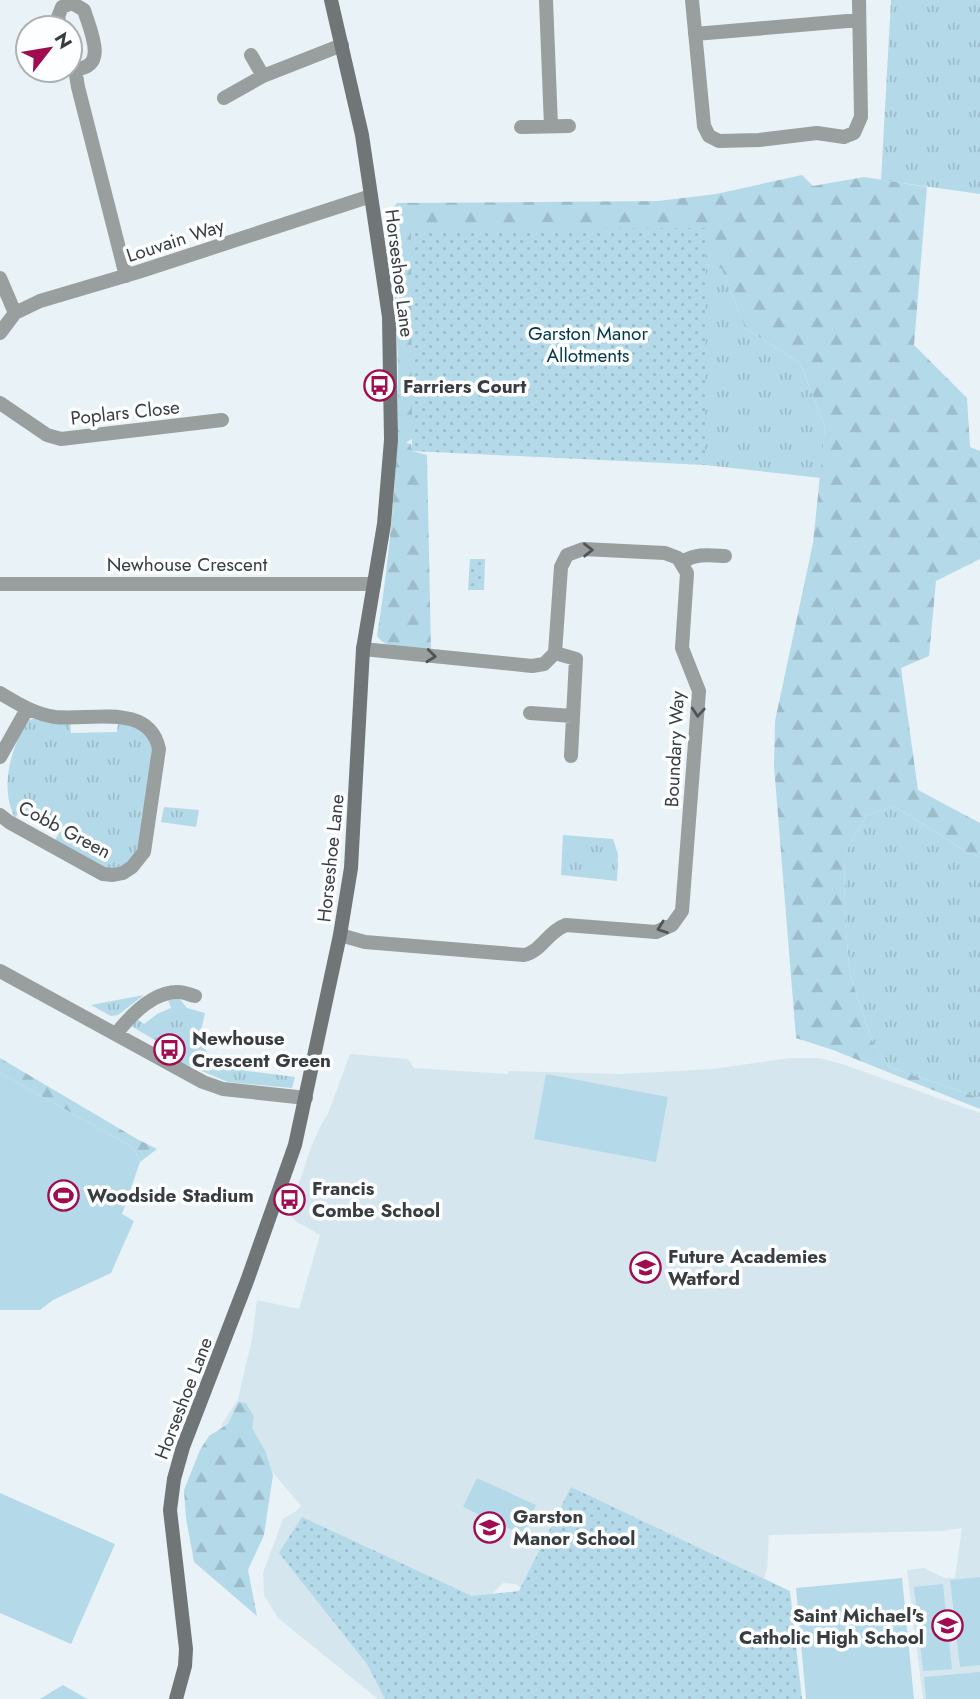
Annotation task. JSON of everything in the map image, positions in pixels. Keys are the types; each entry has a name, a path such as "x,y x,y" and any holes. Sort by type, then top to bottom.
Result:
{"street":[{"name":"Horseshoe Lane","path":"176,1699 185,1666 186,1648 170,1521 174,1479 183,1447 271,1217 295,1145 306,1098 340,935 352,858 363,649 384,524 391,440 389,317 362,135 331,0"},
{"path":"546,0 551,126"},
{"path":"692,0 704,126 709,135 719,141 759,140 817,133 844,136 854,133 861,117 859,0"},
{"path":"59,14 62,7 72,3 81,6 84,14"},
{"path":"84,16 96,54 90,65 84,65"},
{"path":"695,34 859,20"},
{"path":"225,98 263,76 342,45"},
{"path":"251,55 263,76"},
{"path":"77,84 127,275"},
{"path":"521,127 569,126"},
{"name":"Louvain Way","path":"0,333 15,313 40,301 371,196"},
{"path":"0,278 15,313"},
{"name":"Poplars Close","path":"0,403 47,435 61,439 222,421"},
{"path":"363,649 532,666 544,664 555,653 561,567 567,555 583,549 665,553 674,555 682,562 702,554 725,556"},
{"name":"Boundary Way","path":"340,935 365,942 524,955 537,950 553,932 566,925 656,932 672,925 678,919 682,911 699,691 682,648 688,584 682,562"},
{"name":"Newhouse Crescent","path":"0,584 374,584"},
{"path":"555,653 576,659 570,756"},
{"name":"Cobb Green","path":"0,693 27,709 54,717 127,718 141,721 156,738 159,749 144,852 124,873 103,874 0,815"},
{"path":"0,757 27,709"},
{"path":"530,713 572,716"},
{"path":"0,971 203,1082 223,1089 306,1098"},
{"path":"116,1034 132,1015 154,998 179,992 195,996"}],"shaded area":[{"name":"Future Academies Watford","path":"350,1054 408,1059 414,1068 508,1074 508,1071 622,1074 713,1069 790,1058 819,1058 980,1113 980,1699 923,1699 907,1570 924,1568 945,1578 955,1578 962,1528 941,1531 769,1535 767,1569 757,1600 627,1671 516,1584 503,1583 388,1699 378,1699 278,1618 264,1595 263,1573 283,1519 301,1506 270,1469 221,1431 222,1424 238,1399 252,1339 257,1300 299,1309 320,1235 297,1222 289,1214 311,1147 328,1114"}],"green space":[{"path":"891,0 980,0 980,194 881,180"},
{"path":"802,175 813,186 864,177 927,187 914,345 967,398 970,447 980,451 980,559 936,581 929,656 901,668 918,790 980,823 980,857 970,854 894,806 866,816 845,853 844,909 850,974 871,1039 889,1067 980,1098 980,1109 833,1050 796,1038 774,766 775,721 813,543 825,427 800,363 745,328 722,269 705,264 705,228 406,443 411,444 412,451 427,455 431,652 394,647 377,636 392,516 398,396 395,303 384,219 397,203 658,201 716,194"},
{"name":"Garston Manor Allotments","path":"706,228 705,465 412,451 411,230"},
{"path":"705,264 722,269 745,328 800,363 825,427 821,478 705,465"},
{"path":"470,559 485,559 484,590 468,590"},
{"path":"36,718 70,722 71,733 117,732 118,722 135,728 147,737 152,749 142,841 130,865 107,870 55,840 59,833 20,811 15,818 8,795 9,769 22,731 29,720"},
{"path":"894,806 970,854 980,857 980,1098 889,1067 871,1039 850,974 844,909 845,853 866,816"},
{"path":"164,807 199,810 196,827 161,822"},
{"path":"563,835 613,839 618,854 617,881 561,875"},
{"path":"144,995 118,1015 111,1016 91,1005"},
{"path":"179,998 187,1008 205,1013 200,1035 212,1065 295,1077 292,1088 228,1082 180,1062 177,1053 131,1026 137,1019 144,1024 171,1008 168,1000"},
{"path":"0,1058 157,1149 140,1162 134,1148 0,1073"},
{"name":"Woodside Stadium","path":"0,1073 134,1148 140,1162 122,1214 134,1221 111,1273 53,1300 40,1310 0,1310"},
{"path":"546,1074 668,1097 656,1162 534,1139"},
{"path":"238,1402 246,1403 254,1417 252,1428 265,1450 273,1475 264,1535 248,1570 257,1616 194,1562 186,1518 184,1490 200,1450 209,1436 228,1424"},
{"path":"477,1478 536,1505 523,1535 463,1507"},
{"path":"571,1487 790,1591 802,1699 385,1699 367,1664 279,1553 302,1517 472,1596 519,1591"},
{"path":"0,1493 115,1544 71,1644 0,1613"},
{"path":"980,1577 980,1665 960,1667 950,1580"},
{"path":"902,1578 914,1699 806,1699 796,1588"},
{"path":"943,1584 952,1669 923,1671 914,1587"},
{"path":"980,1672 980,1699 926,1699 924,1677"},
{"path":"63,1685 87,1699 40,1699"}],"place":[{"name":"Farriers Court","path":"380,386"},
{"name":"Newhouse Crescent Green","path":"169,1049"},
{"name":"Woodside Stadium","path":"64,1195"},
{"name":"Francis Combe School","path":"289,1199"},
{"name":"Future Academies Watford","path":"645,1267"},
{"name":"Garston Manor School","path":"490,1527"},
{"name":"Saint Michael's Catholic High School","path":"947,1626"}]}
